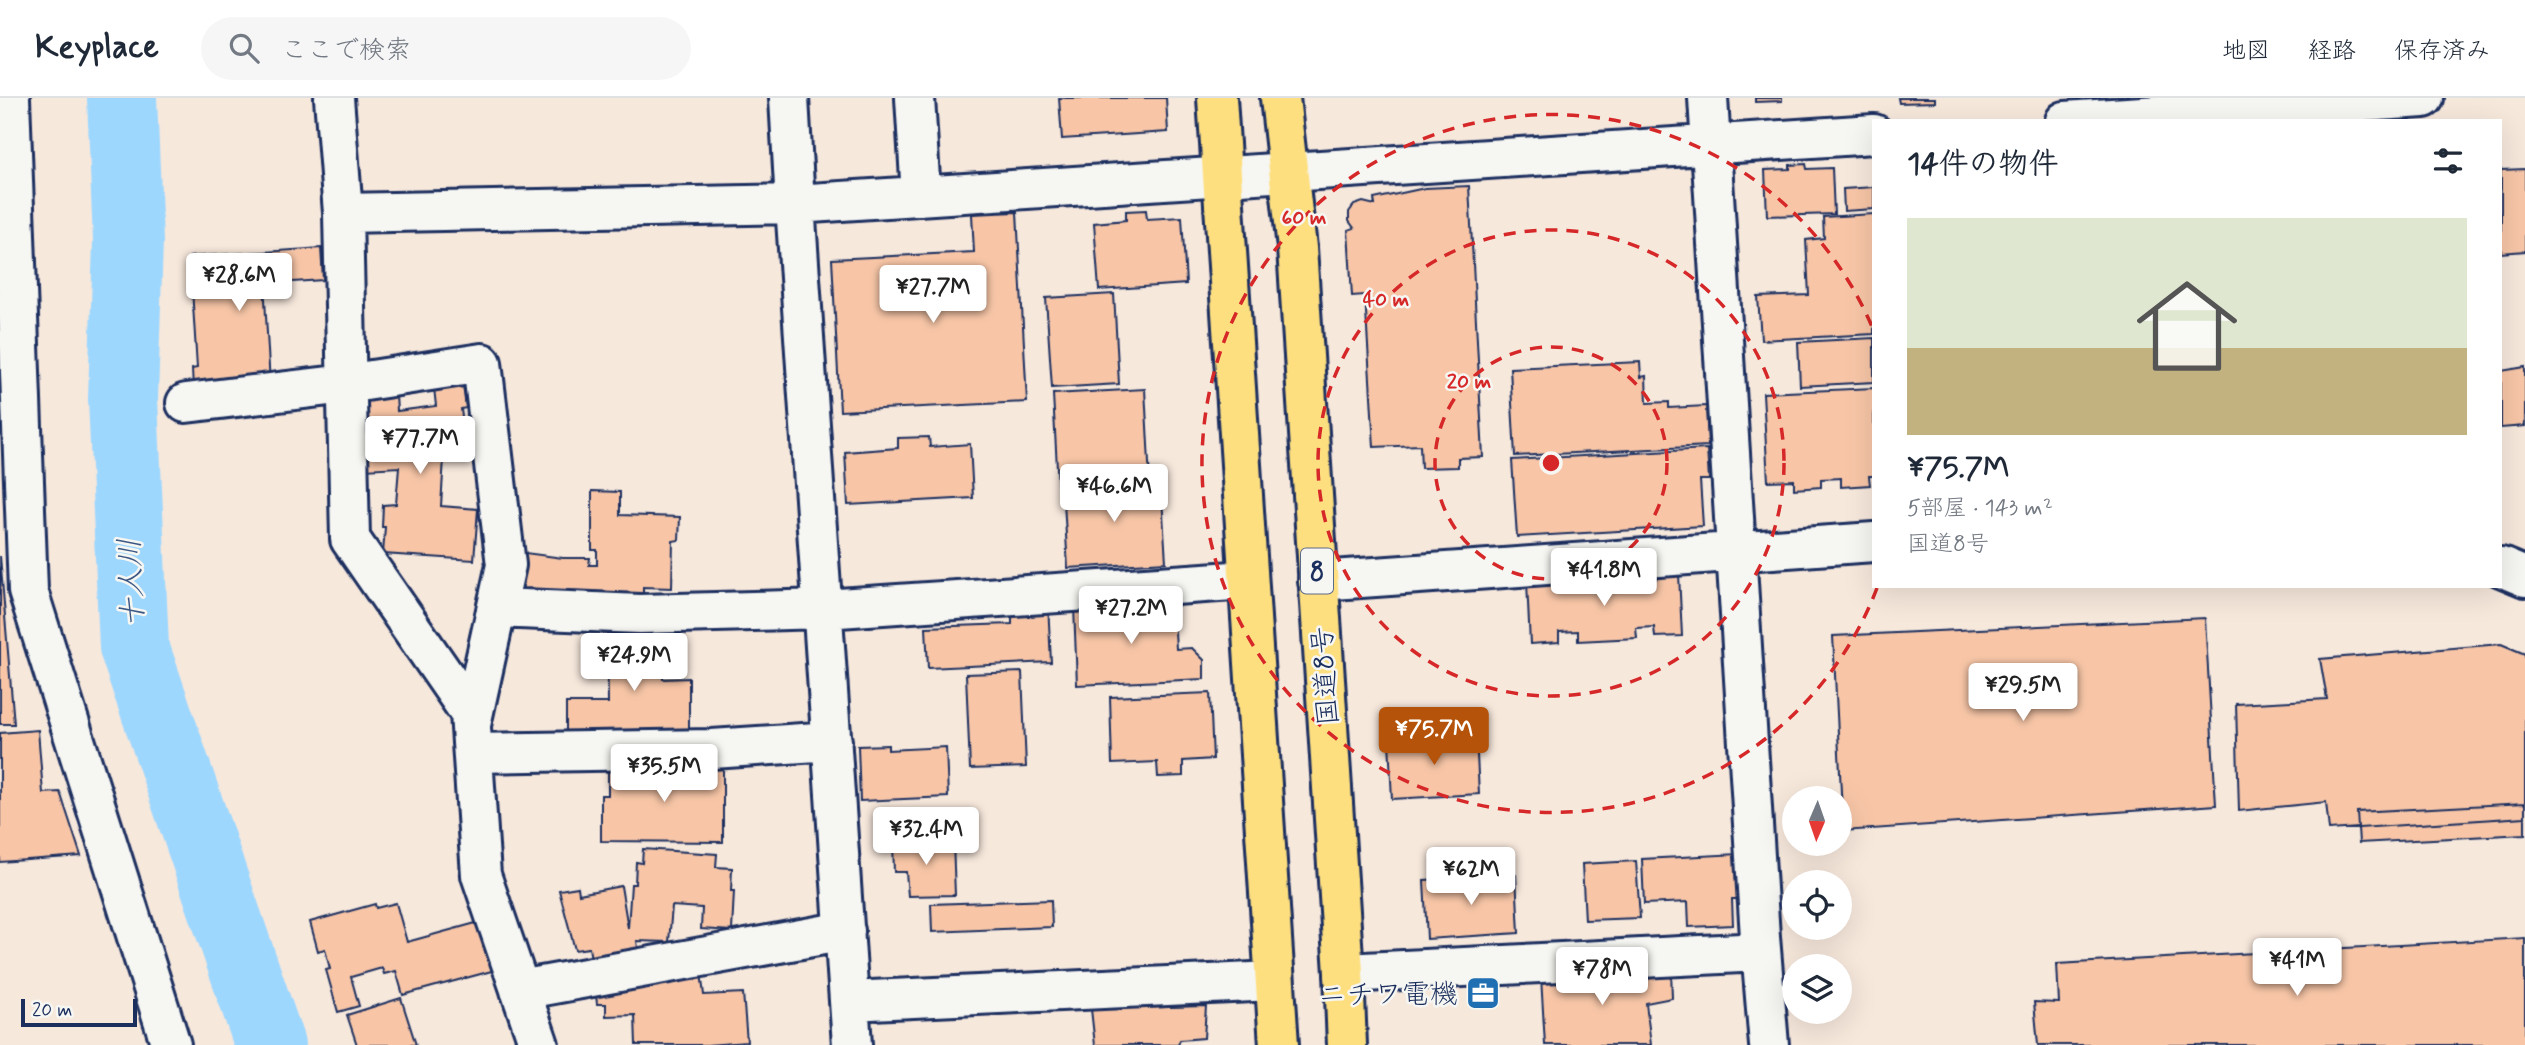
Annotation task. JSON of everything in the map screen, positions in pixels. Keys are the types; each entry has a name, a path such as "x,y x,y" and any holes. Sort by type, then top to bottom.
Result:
{"highway":[{"path":"1217,98 1279,1045"},
{"name":"国道8号","path":"1280,98 1297,248 1347,1045"}],"street":[{"path":"334,98 342,213 350,539 470,713 481,875 539,1045"},
{"path":"789,98 852,1045"},
{"path":"915,98 921,196"},
{"path":"1708,98 1735,551 1769,1045"},
{"path":"2120,119 2407,106"},
{"path":"7,111 28,591 171,1045"},
{"path":"342,213 795,204 1872,134"},
{"path":"186,403 346,384 482,363 506,565 472,739"},
{"path":"1318,581 1872,542"},
{"path":"2502,567 2525,577"},
{"path":"497,608 640,614 824,609 1248,579"},
{"path":"472,739 712,750 832,741"},
{"path":"520,990 845,931"},
{"path":"1344,973 1761,952"},
{"path":"849,1001 1274,981"}],"building":[{"path":"1059,98 1166,98 1168,132 1062,139"},
{"path":"1755,98 1782,98 1782,101 1755,102"},
{"path":"1898,98 1935,98 1935,102 1899,103"},
{"path":"1806,164 1807,169 1832,168 1834,214 1767,216 1765,170 1790,169 1790,165"},
{"path":"2525,169 2525,251 2502,253 2502,170"},
{"path":"1469,186 1483,457 1458,458 1458,467 1421,468 1420,445 1374,447 1365,295 1352,296 1348,230 1354,228 1349,221 1349,212 1354,205 1363,202 1375,205 1374,199 1425,188"},
{"path":"1872,187 1872,209 1844,211 1843,189"},
{"path":"1146,210 1147,219 1182,217 1186,284 1099,290 1094,223 1126,220 1126,211"},
{"path":"1017,212 1027,402 840,411 832,259 974,252 972,214"},
{"path":"1872,214 1872,334 1761,340 1758,297 1809,295 1806,240 1824,238 1823,217"},
{"path":"321,248 323,280 277,283 276,264 263,265 270,384 193,389 192,369 197,368 190,257"},
{"path":"1114,294 1119,384 1052,388 1046,298"},
{"path":"1872,338 1872,382 1800,386 1798,342"},
{"path":"1640,362 1641,377 1646,376 1647,403 1669,402 1669,408 1706,406 1708,446 1515,456 1510,368"},
{"path":"2525,367 2525,426 2502,428 2502,371"},
{"path":"463,385 466,408 461,409 465,442 404,449 404,455 444,458 441,506 478,509 474,560 383,554 383,505 396,504 399,467 365,469 364,397 396,395 397,411 436,406 434,388"},
{"path":"1872,388 1870,485 1841,487 1841,478 1821,479 1821,487 1794,489 1794,480 1768,481 1763,393"},
{"path":"1145,389 1150,482 1058,487 1053,394"},
{"path":"929,437 930,447 970,444 973,498 848,505 845,452 898,448 898,438"},
{"path":"1707,449 1709,480 1700,480 1703,526 1517,537 1512,460"},
{"path":"1161,481 1166,562 1068,568 1063,486"},
{"path":"592,491 620,492 620,515 680,517 679,540 673,541 672,588 643,587 643,595 510,597 518,552 563,558 590,558 589,565 597,565 597,550 592,550"},
{"path":"0,556 14,724 0,724"},
{"path":"1679,574 1682,636 1655,637 1654,627 1636,628 1637,638 1578,641 1578,631 1559,632 1559,642 1530,644 1527,582"},
{"path":"1163,603 1164,613 1174,613 1176,649 1192,648 1204,660 1204,679 1077,685 1074,606"},
{"path":"1048,604 1051,662 928,668 926,627 1012,624 1012,606"},
{"path":"2205,618 2216,805 1852,830 1852,786 1841,786 1833,636"},
{"path":"663,628 663,679 689,678 689,737 566,739 566,703 608,703 607,629"},
{"path":"2501,644 2525,654 2525,817 2329,830 2326,802 2239,811 2236,704 2327,699 2320,659"},
{"path":"1022,672 1026,767 970,769 966,674"},
{"path":"1210,693 1213,759 1183,761 1183,776 1158,777 1157,762 1112,764 1110,697"},
{"path":"38,730 43,793 60,792 81,856 0,862 0,733"},
{"path":"1476,736 1479,794 1392,799 1389,741"},
{"path":"888,745 888,750 946,747 948,797 860,801 858,746"},
{"path":"723,762 723,842 601,841 601,795 608,795 608,769"},
{"path":"2525,803 2525,834 2359,843 2357,812"},
{"path":"953,841 955,895 908,896 906,872 894,872 893,843"},
{"path":"643,849 717,854 716,867 732,868 732,931 701,929 702,908 672,906 669,942 637,941 639,954 591,959 589,948 575,950 559,890 578,887 579,894 621,886 628,928 631,884 635,884 636,862 642,863"},
{"path":"1739,854 1741,899 1732,899 1733,925 1689,927 1688,902 1644,904 1642,859"},
{"path":"1636,861 1640,918 1585,920 1582,864"},
{"path":"1516,875 1519,933 1427,939 1424,880"},
{"path":"1051,900 1052,927 932,932 931,904"},
{"path":"396,903 407,942 483,921 499,969 403,995 396,971 384,974 382,968 351,977 359,1006 338,1012 326,970 330,969 325,949 318,951 310,922 375,904 376,908"},
{"path":"2525,938 2525,1045 2038,1045 2034,1002 2059,1003 2057,964"},
{"path":"1671,969 1672,998 1646,1003 1651,1045 1545,1045 1541,977"},
{"path":"701,973 704,995 743,993 747,1042 636,1045 635,1015 606,1016 606,1004 597,1004 595,986"},
{"path":"401,998 416,1045 357,1045 347,1015"},
{"path":"401,998 416,1045 357,1045 347,1015"},
{"path":"1206,1006 1204,1038 1180,1040 1178,1045 1095,1045 1091,1009"}],"waterway":[{"name":"十人川","path":"122,98 128,241 123,399 134,647 270,1045"}],"place":[{"name":"ニチワ電機","path":"1483,993"}]}
